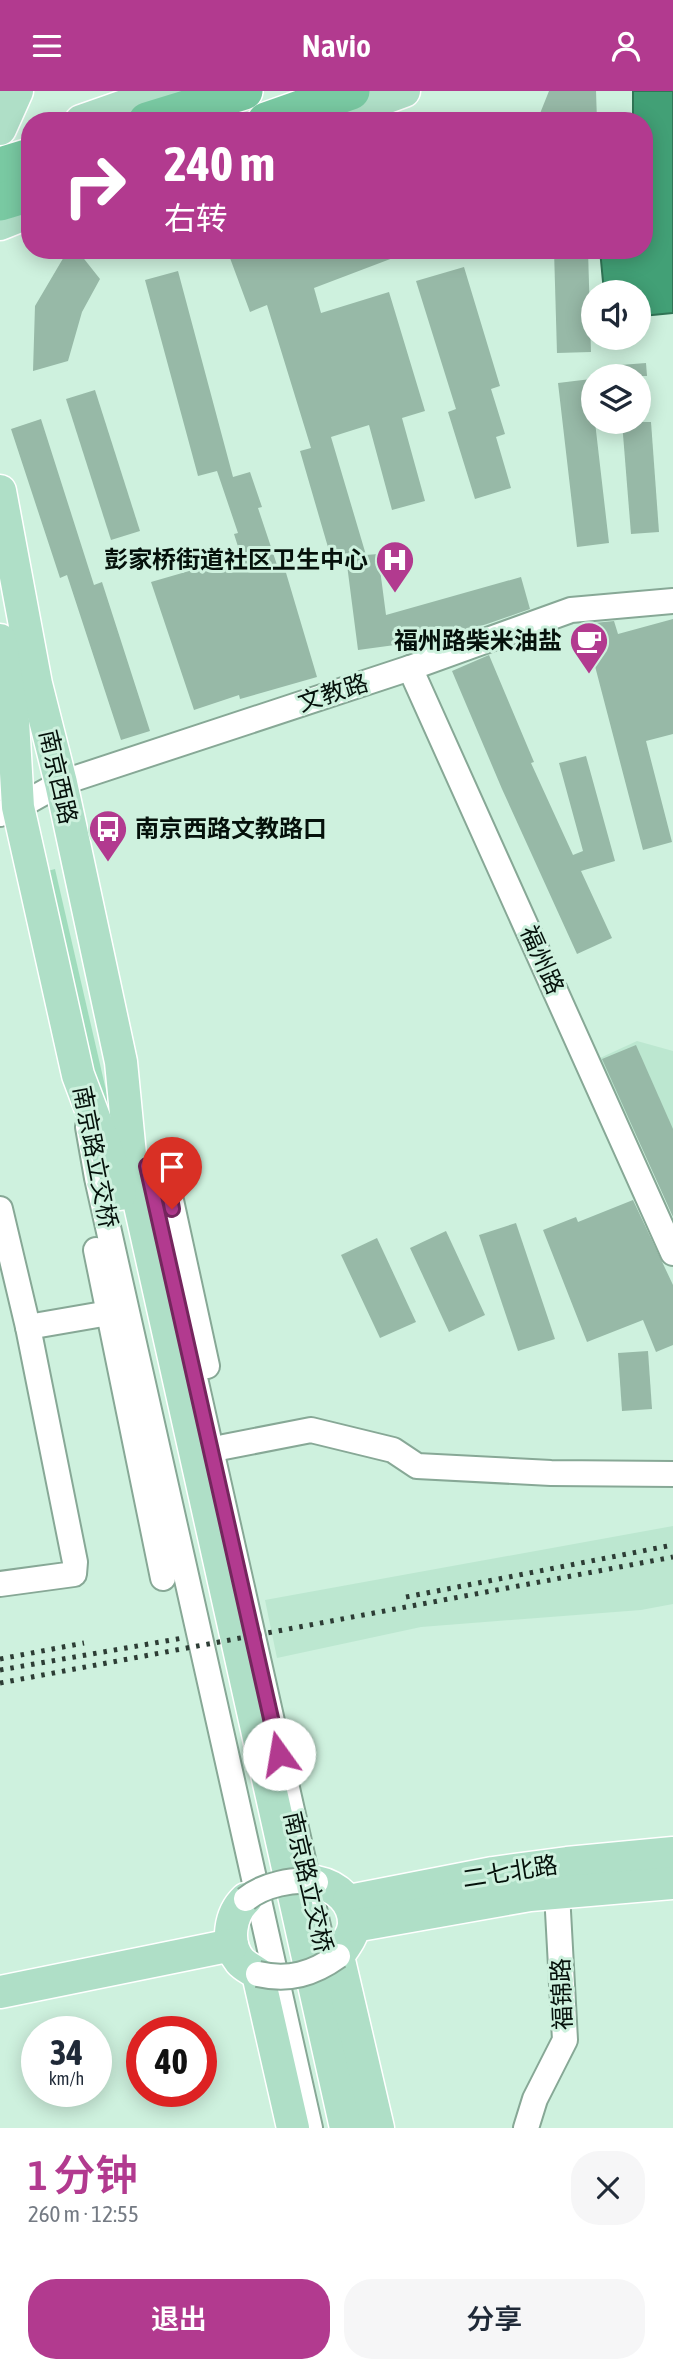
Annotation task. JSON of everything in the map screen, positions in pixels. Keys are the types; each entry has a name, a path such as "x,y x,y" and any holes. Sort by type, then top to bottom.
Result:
{"highway":[{"path":"153,101 244,91"},
{"path":"292,112 351,91"},
{"path":"0,166 21,160"},
{"path":"0,202 21,196"}],"main road":[{"path":"0,129 16,91"},
{"path":"347,112 404,91"},
{"path":"113,112 153,101"},
{"path":"0,148 21,141"},
{"path":"0,224 21,216"},
{"path":"0,234 21,228"},
{"name":"南京西路","path":"0,491 36,684 61,783 121,1062"},
{"name":"南京西路","path":"0,640 13,721 9,810 78,1075"},
{"name":"南京路立交桥","path":"121,1062 131,1165 346,2128"},
{"name":"南京路立交桥","path":"78,1075 115,1173 329,2128"},
{"name":"二七北路","path":"351,1913 494,1873 673,1853"},
{"path":"316,1882 329,1885 351,1913 349,1940 338,1956 378,2128"},
{"name":"二七北路","path":"351,1913 673,1883"},
{"path":"246,1899 231,1921 232,1945 240,1961 258,1974 293,2128"},
{"path":"0,1992 232,1945"}],"street":[{"name":"文教路","path":"9,810 61,783 410,668 571,610 673,601"},
{"name":"福州路","path":"410,668 673,1253"},
{"name":"南京路立交桥","path":"121,1062 147,1166 363,2128"},
{"name":"南京路立交桥","path":"78,1075 97,1178 310,2128"},
{"path":"147,1166 167,1182 237,1507"},
{"path":"97,1178 84,1192 163,1578"},
{"path":"0,1209 28,1327 75,1562 74,1574 0,1584"},
{"path":"28,1327 109,1313"},
{"path":"224,1447 311,1430 393,1450 417,1466 551,1473 673,1474"},
{"path":"246,1899 257,1889 303,1880 316,1882"},
{"name":"福锦路","path":"526,2128 535,2099 565,2040 557,1893"},
{"path":"258,1974 278,1979 318,1971 338,1956"}],"shaded area":[{"path":"633,91 673,91 673,313 651,315 651,280 603,280 601,259 653,259 653,112 633,112"},
{"path":"55,869 111,1112 101,1114 44,872"},
{"path":"637,1041 673,1051 673,1183 660,1187 600,1058"},
{"path":"673,1526 673,1604 641,1610 421,1627 277,1658 265,1600"}],"building":[{"path":"549,91 596,91 597,112 541,112"},
{"path":"63,259 84,259 100,279 82,312 68,361 33,371 35,306"},
{"path":"230,259 390,259 314,288 321,313 389,292 425,411 402,418 425,501 392,510 369,425 331,437 366,555 378,554 386,615 521,577 530,609 397,650 395,645 358,650 346,557 332,561 300,451 311,448 267,305 250,312"},
{"path":"554,259 588,259 589,280 581,280 581,350 591,352 557,353"},
{"path":"464,267 500,386 491,389 505,434 496,437 511,488 475,499 448,412 456,409 416,281"},
{"path":"178,271 233,477 250,472 262,507 258,508 278,568 284,566 317,677 240,699 239,695 194,710 151,582 241,556 234,534 238,533 217,471 198,476 145,280"},
{"path":"581,380 581,434 596,434 609,543 577,547 558,383"},
{"path":"95,390 140,531 111,540 66,399"},
{"path":"41,419 94,585 102,582 150,731 121,740 67,575 60,578 11,429"},
{"path":"651,422 659,532 631,534 623,434 651,434"},
{"path":"673,619 673,734 646,741 672,842 643,850 584,624 614,621 618,634"},
{"path":"489,655 534,762 531,763 573,855 583,851 559,763 586,756 615,861 581,871 612,938 577,954 452,671"},
{"path":"636,1045 673,1129 673,1217 602,1059"},
{"path":"633,1200 673,1285 673,1345 656,1352 643,1320 587,1342 543,1230 576,1217 578,1222"},
{"path":"516,1223 555,1339 518,1351 479,1235"},
{"path":"446,1231 485,1315 449,1332 410,1248"},
{"path":"377,1238 416,1322 380,1338 341,1255"},
{"path":"648,1351 652,1409 622,1411 618,1353"}],"railway":[{"path":"406,1597 673,1545"},
{"path":"0,1683 673,1557"},
{"path":"0,1670 183,1638"},
{"path":"0,1659 84,1643"}],"place":[{"name":"彭家桥街道社区卫生中心","path":"395,594"},
{"name":"福州路柴米油盐","path":"589,675"},
{"name":"南京西路文教路口","path":"108,863"}],"route":[{"path":"172,1209 167,1182 147,1166 279,1754"}]}
